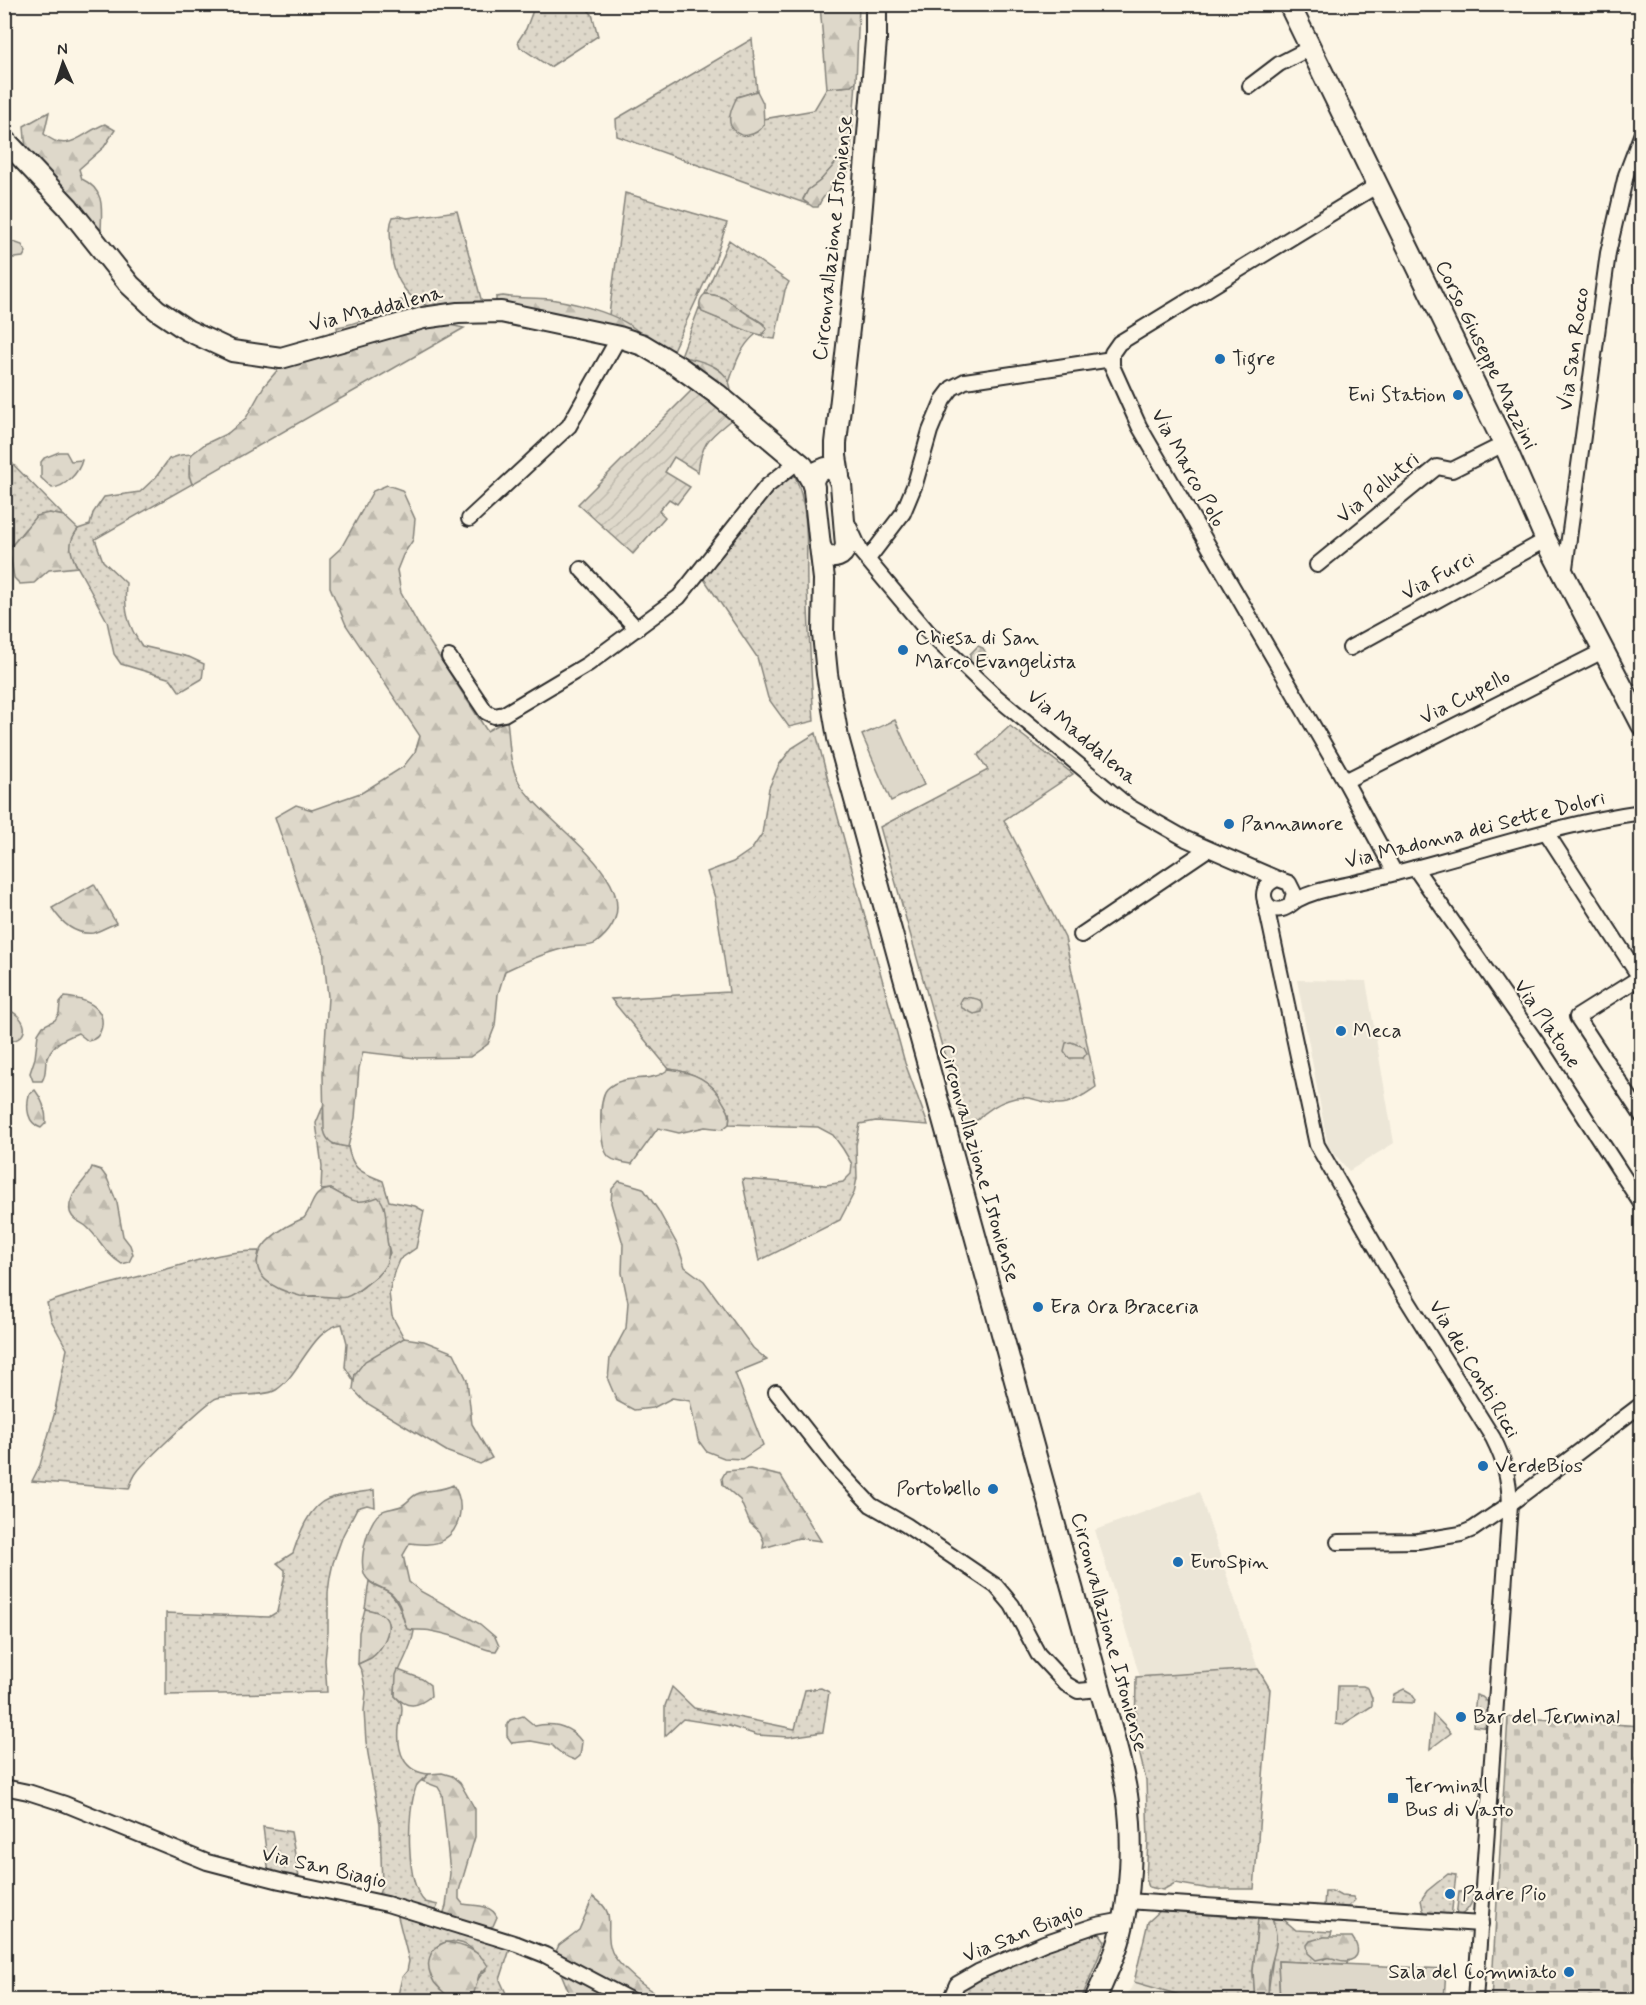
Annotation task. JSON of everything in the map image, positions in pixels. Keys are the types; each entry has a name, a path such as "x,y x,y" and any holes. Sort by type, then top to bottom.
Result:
{"main road":[{"name":"Circonvallazione Istoniense","path":"876,4 876,40 859,240 836,443 817,468 814,476 814,488 846,553 824,579 823,634 827,674 838,738 1117,1748 1127,1797 1130,1848 1125,1911 1118,1944 1095,2001"},
{"name":"Corso Giuseppe Mazzini","path":"1289,4 1504,444 1546,540 1641,725"},
{"name":"Via Maddalena","path":"4,139 68,207 130,285 157,310 187,330 232,351 281,358 423,318 458,313 501,312 619,337 644,345 678,366 817,468"},
{"path":"817,468 843,510 846,553"}],"street":[{"path":"1250,86 1279,64 1311,48"},
{"name":"Via San Rocco","path":"1564,575 1608,253 1626,175 1641,133"},
{"path":"846,553 903,513 915,484 939,408 952,388 965,381 1112,359 1112,353 1119,342 1377,186"},
{"path":"469,519 569,426 619,337"},
{"name":"Via Marco Polo","path":"1112,359 1117,380 1139,426 1345,781 1395,873"},
{"name":"Via Pollutri","path":"1317,566 1437,467 1452,470 1504,444"},
{"path":"450,657 486,712 494,716 504,714 588,664 679,597 766,488 817,468"},
{"name":"Via Furci","path":"1350,648 1546,540"},
{"name":"Via Maddalena","path":"846,553 993,694 1128,806 1155,823 1208,849 1284,881"},
{"path":"581,569 637,629"},
{"name":"Via Cupello","path":"1345,781 1603,651"},
{"name":"Via Madonna dei Sette Dolori","path":"1291,904 1320,890 1415,868 1600,818 1641,813"},
{"path":"1546,832 1641,978 1577,1017 1641,1116"},
{"path":"1081,935 1208,849"},
{"path":"1252,867 1264,897 1272,908 1282,910 1291,904"},
{"name":"Via Platone","path":"1415,868 1636,1187 1641,1205"},
{"path":"1264,897 1270,882 1284,881 1294,893 1291,904 1272,931"},
{"name":"Via Madonna dei Sette Dolori","path":"1284,881 1320,890"},
{"name":"Via dei Conti Ricci","path":"1264,897 1317,1145 1396,1282 1493,1438 1509,1478 1510,1504 1475,2001"},
{"path":"776,1392 835,1467 871,1504 996,1586 1012,1605 1038,1654 1066,1684 1078,1691 1100,1689"},
{"path":"1338,1542 1403,1543 1461,1534 1482,1524 1510,1504 1641,1404"},
{"name":"Via San Biagio","path":"4,1787 65,1804 207,1862 280,1881 387,1904 517,1944 545,1955 630,2001"},
{"name":"Via San Biagio","path":"950,2001 957,1984 978,1972 1044,1943 1098,1925 1125,1911 1481,1924"}],"shaded area":[{"path":"1297,980 1366,981 1394,1143 1349,1171 1328,1146"},
{"path":"1199,1492 1258,1669 1140,1677 1095,1530"},
{"path":"1134,1982 1197,2000 1125,2000"}],"green space":[{"path":"535,5 583,5 592,14 598,36 550,67 520,47 518,41 526,29"},
{"path":"820,5 859,5 856,82 851,86 827,88"},
{"path":"752,39 757,91 737,97 730,117 764,125 764,119 814,110 827,88 851,86 856,82 850,161 844,156 808,190 803,199 807,204 617,136 616,119"},
{"path":"757,91 763,103 764,125 752,134 738,134 730,122 730,115 737,97"},
{"path":"49,112 44,134 60,143 74,140 105,124 115,130 104,147 79,169 82,179 89,183 98,194 101,207 101,230 26,152 24,126"},
{"path":"844,156 851,164 848,172 821,200 818,207 813,207 803,200 808,190"},
{"path":"625,193 727,223 715,260 672,352 644,339 609,315"},
{"path":"457,211 483,306 445,309 422,304 406,291 396,272 392,261 391,221 393,217 399,216 407,218"},
{"path":"5,239 22,245 26,252 23,257 5,257"},
{"path":"729,240 789,282 785,290 775,339 761,335 764,333 764,324 723,298 705,294"},
{"path":"705,294 726,300 760,321 767,329 761,335 702,312 700,303"},
{"path":"496,297 550,299 588,307 615,317 637,331 644,339 496,307"},
{"path":"401,300 413,307 415,313 338,336 337,327 370,317"},
{"path":"699,308 703,312 756,334 742,350 729,383 721,371 715,367 702,363 679,361"},
{"path":"426,320 464,328 192,484 189,475 192,454 205,444 228,433 246,418 264,386 281,366"},
{"path":"688,358 704,362 725,375 731,389 730,398 679,361"},
{"path":"693,389 732,419 704,447 698,472 674,457 665,472 690,487 677,504 669,499 659,511 665,517 633,554 578,504"},
{"path":"59,452 66,452 71,461 82,460 71,479 52,488 41,478 41,462 44,458"},
{"path":"192,454 189,469 192,484 95,539 103,561 126,583 128,616 133,631 142,646 189,657 204,664 202,679 180,692 171,679 121,664 114,654 107,621 70,553 70,539 78,529 90,525 93,513 104,497 140,492 156,477 169,459"},
{"path":"4,455 64,516 49,513 25,529 9,549 4,547 8,492 5,486"},
{"path":"795,476 805,516 814,721 789,727 768,698 757,657 702,576 738,530 785,478"},
{"path":"387,485 402,490 415,519 413,540 397,570 401,593 418,624 487,731 507,720 511,759 519,782 531,799 592,858 608,879 617,901 614,922 596,943 553,951 505,971 498,994 495,1026 488,1044 470,1057 416,1058 363,1052 359,1068 355,1118 348,1147 332,1143 324,1130 323,1074 328,997 323,949 312,927 275,817 296,805 312,810 363,792 403,767 415,752 420,736 346,625 330,587 330,558 341,548 373,491"},
{"path":"49,513 64,516 78,529 71,543 77,567 49,570 34,583 20,584 14,578 9,549 36,516"},
{"path":"978,646 983,648 987,655 987,664 980,671 973,667 970,657"},
{"path":"895,720 924,785 891,801 862,735"},
{"path":"1010,726 1073,774 1004,820 1065,938 1096,1087 1079,1098 1062,1104 1029,1098 1002,1102 985,1113 967,1135 880,827 988,770 978,755"},
{"path":"816,733 905,1063 928,1125 876,1121 860,1124 856,1145 857,1178 854,1193 840,1220 759,1261 742,1179 826,1185 843,1182 851,1174 852,1164 833,1135 818,1127 729,1124 729,1112 713,1088 700,1078 686,1072 669,1069 611,999 729,992 715,898 707,872 733,862 752,849 762,834 769,788 779,765 792,748"},
{"path":"94,884 116,923 93,933 74,930 64,923 52,908"},
{"path":"65,997 78,999 94,1006 102,1018 102,1028 97,1037 88,1041 78,1033 58,1043 48,1056 42,1081 33,1081 30,1073 35,1058 38,1034 43,1026 55,1020 59,1013 60,1003"},
{"path":"963,997 981,1001 982,1012 974,1014 962,1008 960,1003"},
{"path":"5,1009 18,1016 22,1021 24,1032 21,1037 5,1042"},
{"path":"1071,1042 1084,1047 1087,1053 1083,1058 1069,1058 1064,1051 1066,1043"},
{"path":"669,1069 701,1078 713,1088 729,1112 729,1124 723,1129 705,1127 679,1133 658,1128 632,1164 611,1159 603,1144 601,1123 602,1102 607,1089 618,1082 656,1076"},
{"path":"35,1090 42,1101 45,1114 46,1123 41,1128 30,1119 28,1110 29,1095"},
{"path":"324,1104 323,1119 333,1144 348,1147 353,1162 360,1170 383,1181 389,1201 415,1206 424,1211 416,1248 399,1260 389,1293 392,1316 404,1338 355,1374 354,1381 345,1367 347,1343 342,1324 332,1327 314,1343 292,1374 276,1390 264,1394 217,1398 212,1401 142,1466 134,1476 129,1489 32,1481 40,1465 54,1415 67,1349 51,1320 47,1303 199,1260 246,1251 259,1251 257,1262 303,1296 344,1297 358,1291 377,1276 390,1253 385,1235 384,1206 368,1200 360,1203 351,1201 331,1189 321,1190 322,1166 316,1123"},
{"path":"92,1167 101,1170 107,1178 117,1203 123,1236 133,1254 129,1262 122,1264 116,1260 87,1227 71,1214 70,1205 74,1194"},
{"path":"619,1181 643,1188 678,1246 685,1267 704,1281 753,1348 767,1360 735,1373 763,1445 742,1459 724,1458 706,1451 698,1440 690,1401 672,1398 653,1408 634,1410 617,1401 608,1380 610,1358 626,1328 628,1302 622,1273 623,1244 611,1203 612,1189"},
{"path":"331,1189 348,1199 363,1201 378,1197 382,1202 389,1250 386,1264 372,1280 357,1292 346,1297 300,1296 279,1289 265,1280 258,1269 258,1258 263,1247 286,1227 304,1218 316,1196"},
{"path":"404,1338 424,1341 454,1353 467,1380 472,1424 492,1458 480,1464 448,1452 365,1402 353,1389 355,1374 365,1361"},
{"path":"750,1469 781,1476 821,1541 799,1538 763,1548 764,1542 760,1532 750,1523 740,1500 723,1485 722,1478 726,1471"},
{"path":"453,1485 459,1499 458,1522 449,1535 439,1542 410,1543 403,1555 409,1582 420,1591 480,1624 495,1637 499,1646 496,1651 445,1634 407,1629 396,1599 389,1592 369,1581 364,1573 363,1558 366,1540 372,1523 381,1512 403,1505 417,1494"},
{"path":"374,1490 375,1507 367,1505 357,1508 343,1535 333,1563 328,1593 325,1660 327,1692 166,1695 166,1613 269,1617 277,1612 285,1575 285,1570 277,1563 293,1553 310,1514 321,1503 333,1497"},
{"path":"369,1581 388,1591 394,1597 407,1628 414,1631 397,1677 395,1696 402,1706 399,1745 404,1759 413,1769 429,1774 416,1787 413,1798 410,1847 414,1880 425,1902 438,1905 434,1914 378,1896 382,1886 380,1824 366,1742 364,1711 366,1692 358,1664 372,1657 389,1626 380,1614 365,1609"},
{"path":"365,1609 384,1616 388,1632 383,1644 375,1654 358,1664 359,1632"},
{"path":"1258,1669 1270,1689 1254,1889 1210,1889 1175,1883 1163,1890 1149,1887 1146,1879 1148,1841 1146,1780 1135,1735 1136,1677"},
{"path":"398,1670 422,1679 430,1685 431,1696 413,1705 399,1700 395,1696"},
{"path":"1338,1686 1368,1688 1372,1706 1342,1725 1336,1724"},
{"path":"672,1687 694,1708 795,1729 805,1690 821,1688 829,1692 823,1732 789,1737 757,1735 729,1726 683,1719 665,1736 665,1706"},
{"path":"1404,1689 1411,1693 1415,1699 1414,1703 1392,1702 1394,1694"},
{"path":"1476,1695 1491,1705 1491,1728 1473,1726"},
{"path":"1433,1714 1451,1733 1430,1749"},
{"path":"523,1716 535,1726 549,1724 567,1728 582,1742 580,1756 575,1760 572,1759 552,1745 531,1741 512,1743 507,1736 507,1724 510,1720"},
{"path":"1508,1717 1641,1726 1641,2000 1491,2000"},
{"path":"442,1773 452,1776 460,1783 475,1809 475,1837 459,1891 459,1899 463,1904 483,1906 497,1917 493,1926 480,1930 442,1918 446,1906 450,1873 442,1794 438,1787 422,1781 429,1774"},
{"path":"263,1827 291,1832 300,1883 269,1874"},
{"path":"1448,1874 1456,1875 1451,1917 1428,1915 1423,1910 1421,1900 1427,1891"},
{"path":"1325,1891 1353,1897 1355,1900 1346,1909 1324,1906"},
{"path":"1474,1891 1469,1907 1456,1917 1459,1892"},
{"path":"593,1897 606,1910 609,1922 609,1944 620,1964 655,1993 665,1998 679,2000 618,2000 605,1994 599,1995 598,2000 572,2000 554,1956 559,1945 579,1930"},
{"path":"396,1909 511,1946 500,1980 509,2000 472,2000 478,1980 486,1970 472,1949 461,1943 449,1942 438,1945 431,1955 440,1989 450,2000 397,2000 402,1977 407,1971 409,1961"},
{"path":"1160,1911 1258,1919 1253,1971 1255,2000 1197,2000 1134,1982 1148,1922"},
{"path":"1258,1919 1272,1919 1276,1936 1267,2000 1255,2000 1253,1971"},
{"path":"1272,1919 1283,1919 1296,1930 1332,1932 1330,1938 1324,1937 1324,1959 1328,1957 1348,1961 1347,1964 1278,1961 1280,2000 1267,2000 1276,1936"},
{"path":"1098,1931 1105,1941 1081,2000 955,2000 960,1988 978,1978 1072,1938"},
{"path":"1324,1937 1352,1937 1358,1952 1357,1956 1345,1961 1328,1958 1316,1960 1308,1953 1307,1945 1310,1941"},
{"path":"446,1942 470,1949 488,1966 479,1975 472,2000 450,2000 431,1976 429,1963 432,1953 435,1948"},
{"path":"1278,1961 1446,1969 1444,2000 1280,2000"}],"place":[{"name":"Tigre","path":"1220,359"},
{"name":"Eni Station","path":"1458,395"},
{"name":"Chiesa di San Marco Evangelista","path":"903,650"},
{"name":"Pannamore","path":"1229,824"},
{"name":"Meca","path":"1341,1031"},
{"name":"Era Ora Braceria","path":"1038,1307"},
{"name":"VerdeBios","path":"1483,1466"},
{"name":"Portobello","path":"993,1489"},
{"name":"EuroSpin","path":"1178,1562"},
{"name":"Bar del Terminal","path":"1461,1717"},
{"name":"Terminal Bus di Vasto","path":"1393,1798"},
{"name":"Padre Pio","path":"1450,1894"},
{"name":"Sala del Commiato","path":"1569,1972"}]}
